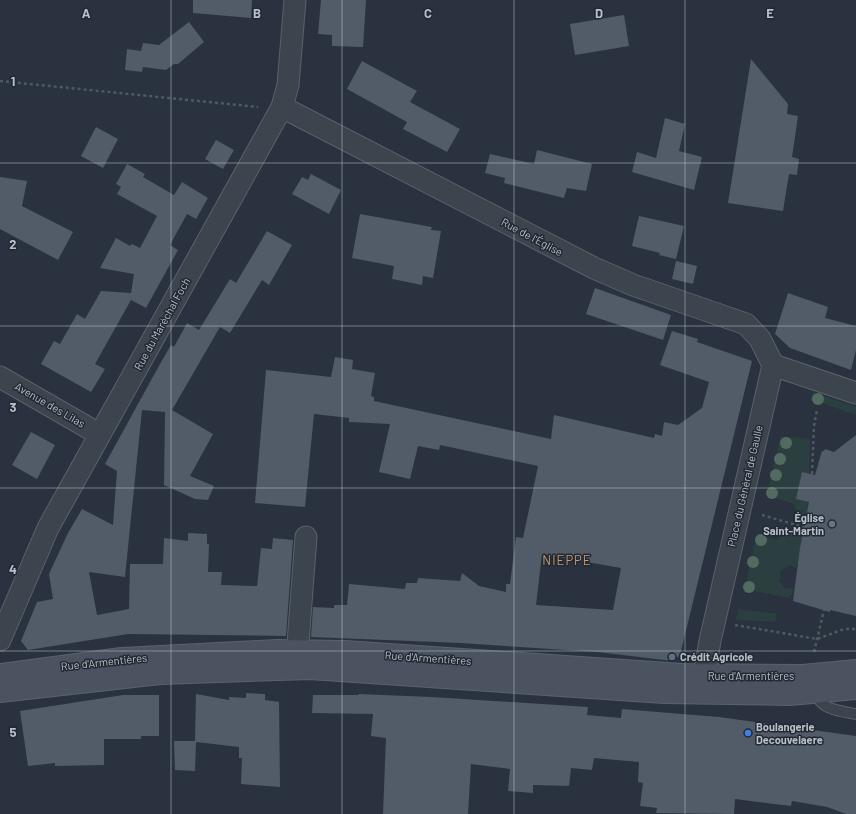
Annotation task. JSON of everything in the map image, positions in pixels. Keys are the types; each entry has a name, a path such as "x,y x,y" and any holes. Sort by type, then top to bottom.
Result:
{"main road":[{"name":"Rue d'Armentières","path":"0,675 122,659 277,651 345,652 703,684 814,684 856,688"},
{"name":"Rue d'Armentières","path":"0,691 160,673 310,668 664,692 703,684"},
{"name":"Rue d'Armentières","path":"814,684 856,670"}],"street":[{"name":"Rue du Maréchal Foch","path":"0,640 48,528 282,107 288,85 295,0"},
{"name":"Rue de l'Église","path":"282,107 594,268 632,285 746,324 760,339 773,365"},
{"path":"773,365 856,393"},
{"name":"Place du Général de Gaulle","path":"703,684 714,626 773,365"},
{"name":"Avenue des Lilas","path":"0,377 99,434"},
{"path":"298,642 306,537"}],"lane":[{"path":"814,684 820,701 828,708 856,714"}],"path":[{"path":"0,81 264,108 282,107"},
{"path":"812,474 814,426 817,410"},
{"path":"759,514 807,528"},
{"path":"817,639 824,610"},
{"path":"732,625 817,639 844,629 856,629"}],"green space":[{"path":"813,392 856,407 856,415 810,399"},
{"path":"781,436 810,439 809,474 806,473 809,502 807,519 798,516 794,504 766,495"},
{"path":"786,531 806,536 800,550 802,551 799,565 796,564 796,568 790,565 780,572 781,579 778,580 786,589 793,589 792,595 790,595 789,598 745,589 756,536 777,540"},
{"path":"738,609 777,614 775,622 736,620"}],"building":[{"path":"193,0 252,0 251,18 193,13"},
{"path":"321,0 366,0 363,47 332,46 332,35 318,34"},
{"path":"624,15 629,46 575,55 570,24"},
{"path":"189,22 204,42 178,64 174,64 166,70 143,67 142,72 125,70 127,49 141,51 143,43 159,45"},
{"path":"751,59 788,104 787,114 798,116 792,157 799,159 797,175 789,174 783,211 728,203"},
{"path":"362,61 417,91 410,102 460,129 447,152 403,129 407,122 347,89"},
{"path":"665,118 685,124 679,151 702,157 694,190 632,172 637,152 656,158"},
{"path":"96,127 118,139 103,168 81,156"},
{"path":"216,140 234,150 223,169 205,159"},
{"path":"537,150 592,164 586,191 567,188 564,198 504,183 505,178 485,173 490,154 534,164"},
{"path":"127,164 145,174 143,177 174,195 182,182 208,198 196,219 187,214 170,245 178,250 146,308 131,300 95,364 105,369 91,392 41,364 54,341 60,344 77,314 85,319 101,291 131,293 134,274 100,268 116,238 130,246 132,244 140,248 157,216 117,194 121,187 116,184"},
{"path":"311,174 341,190 329,214 292,194 302,177 308,180"},
{"path":"0,177 27,181 22,206 73,232 58,260 0,229"},
{"path":"360,214 432,227 431,230 441,231 433,278 423,276 422,285 392,279 394,266 352,258"},
{"path":"639,216 684,226 676,259 659,255 660,253 632,246"},
{"path":"267,231 292,245 269,285 262,280 230,333 220,327 172,410 213,434 190,476 214,486 208,500 195,499 164,485 165,412 142,410 125,577 89,572 97,615 129,609 130,564 163,564 164,538 188,541 188,533 207,534 207,544 209,544 208,572 222,572 221,585 257,586 261,548 272,549 273,538 293,540 286,636 128,634 28,650 21,641 37,602 53,599 49,574 68,533 82,509 113,525 117,471 105,464 160,364 171,345 174,347 187,323 199,330 230,279 236,283"},
{"path":"676,261 697,266 693,284 672,279"},
{"path":"595,288 671,315 663,340 586,314"},
{"path":"788,293 828,307 825,318 856,326 856,350 851,370 790,348 775,334"},
{"path":"672,331 698,339 697,342 752,361 680,655 673,661 597,652 460,643 311,637 313,607 334,608 334,605 347,605 349,584 405,589 406,583 417,583 418,578 460,581 462,573 479,586 506,592 506,584 510,584 516,537 523,538 538,466 440,445 439,450 418,446 410,479 379,472 390,424 349,422 349,418 314,414 305,507 255,503 266,370 331,377 335,357 353,360 352,369 375,373 371,396 374,397 374,401 551,439 554,415 654,438 655,434 662,436 664,422 678,425 702,408 709,382 660,365","holes":["542,554 621,568 613,610 536,605"]},
{"path":"31,432 55,445 37,479 12,465"},
{"name":"Église Saint-Martin","path":"856,435 856,616 830,610 830,612 793,601 800,548 809,502 796,499 802,472 815,475 822,451 825,449 834,452"},
{"path":"246,693 265,694 265,700 279,702 280,787 241,784 242,758 239,758 239,747 196,742 195,771 175,770 174,741 195,741 196,694 229,700 229,697 246,698"},
{"path":"358,694 588,707 587,715 621,718 622,709 719,717 856,736 856,814 846,814 827,807 792,801 791,806 735,799 734,814 656,813 657,808 640,806 643,783 638,782 639,762 594,758 592,770 571,768 569,786 533,785 533,793 508,791 510,769 471,764 468,814 383,814 386,738 371,736 373,714 312,713 313,695"},
{"path":"123,695 159,695 159,736 141,736 141,739 104,739 104,765 55,766 55,763 28,766 20,711"}],"place":[{"name":"Église Saint-Martin","path":"832,524"},
{"name":"Crédit Agricole","path":"672,657"},
{"name":"Boulangerie Decouvelaere","path":"748,733"}],"district":[{"name":"NIEPPE","path":"567,560"}]}
